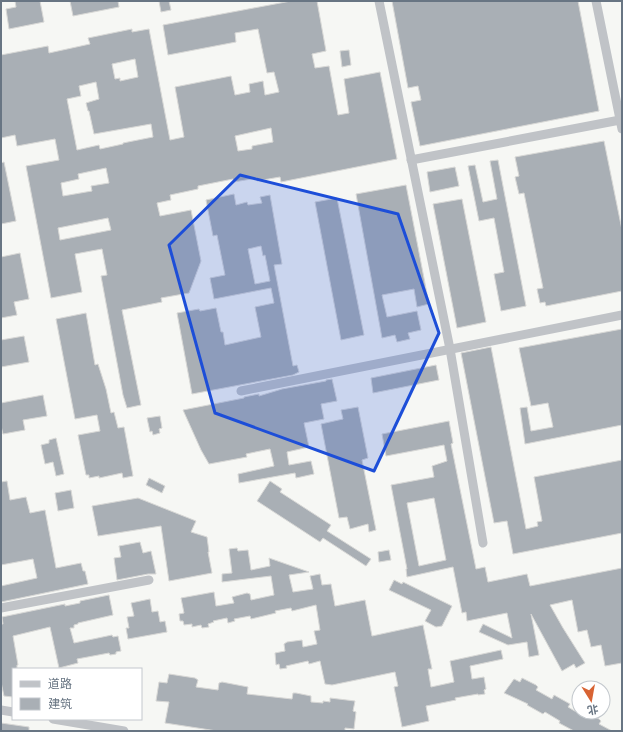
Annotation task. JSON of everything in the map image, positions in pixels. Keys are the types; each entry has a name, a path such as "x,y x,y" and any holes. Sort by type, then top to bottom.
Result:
{"street":[{"path":"379,1 450,350 483,543"},
{"path":"411,160 621,124 596,1"},
{"path":"241,391 622,315"},
{"path":"1,608 149,580"},
{"path":"1,710 12,712"},
{"path":"59,720 124,731"}],"highlighted area":[{"path":"240,175 398,214 439,333 374,471 215,413 169,245"}],"building":[{"path":"15,1 40,1 44,22 9,29 6,9 16,7"},
{"path":"70,1 118,1 119,7 73,16"},
{"path":"159,1 169,1 171,10 161,12"},
{"path":"291,1 317,1 326,51 312,54 315,68 329,66 338,115 349,113 344,79 380,72 397,159 281,182 280,177 257,181 257,178 234,182 233,179 198,186 198,189 170,195 171,200 157,203 160,216 191,210 201,261 189,293 161,298 162,302 122,310 141,405 127,408 123,395 101,276 107,275 102,249 75,254 82,292 51,298 26,166 59,160 55,139 17,146 15,135 1,138 1,55 48,46 49,53 90,44 88,38 132,29 132,32 149,29 170,140 184,137 175,87 231,76 235,95 250,92 249,84 263,81 265,95 279,92 274,72 267,73 258,29 235,33 236,42 168,55 163,25","holes":["135,59 138,77 120,81 120,78 115,79 112,64","96,82 99,99 86,103 94,134 151,124 153,137 100,149 99,145 77,150 67,99 81,96 79,86","271,128 273,142 252,146 252,149 238,151 235,136","106,168 109,183 91,186 92,191 63,196 61,183 79,179 78,174","108,218 111,230 60,240 58,228"]},
{"path":"392,1 578,1 599,111 420,146 411,102 421,100 418,86 408,88"},
{"path":"349,50 351,65 342,67 340,51"},
{"path":"604,141 622,230 622,291 546,306 545,302 540,303 537,289 543,288 524,193 519,194 515,177 519,176 515,157"},
{"path":"498,160 526,306 501,311 494,274 504,272 494,218 479,221 468,166 475,165 483,202 497,199 490,161"},
{"path":"4,162 16,221 1,224 1,163"},
{"path":"455,167 459,186 430,192 427,172"},
{"path":"406,185 429,304 417,307 414,289 382,295 387,317 417,311 421,330 408,333 410,339 397,342 395,335 382,338 356,194"},
{"path":"234,194 236,205 247,202 248,205 262,203 260,197 270,195 282,264 274,265 293,366 297,365 299,372 293,375 192,394 177,313 216,308 225,345 261,337 255,307 274,303 271,288 214,299 210,278 225,275 217,235 213,236 206,200","holes":["261,246 263,256 265,255 270,281 255,284 248,249"]},
{"path":"337,198 364,335 341,340 315,202"},
{"path":"462,199 486,322 457,328 433,204"},
{"path":"20,253 29,299 14,302 17,315 1,318 1,257"},
{"path":"86,313 95,365 98,364 106,389 111,413 114,412 118,428 124,427 133,476 123,478 122,473 99,478 99,476 89,478 89,475 86,475 78,435 100,431 97,415 75,419 56,319"},
{"path":"622,329 622,425 525,444 520,408 527,407 531,431 553,427 548,403 531,406 519,348"},
{"path":"24,336 29,362 1,367 1,340"},
{"path":"491,347 526,529 538,526 537,522 542,521 534,477 622,460 622,533 513,554 507,521 494,523 461,353"},
{"path":"436,365 439,380 373,393 371,378"},
{"path":"332,379 337,401 321,404 324,419 304,423 309,447 287,452 289,465 311,461 314,474 296,478 295,473 239,483 238,474 274,466 270,449 246,454 247,457 209,464 183,410 259,394 259,396 282,389"},
{"path":"43,395 47,416 23,420 25,430 3,434 1,426 1,403"},
{"path":"358,407 368,458 362,460 376,530 369,532 368,524 350,529 347,517 339,518 321,424 343,419 341,410"},
{"path":"160,416 162,428 159,429 160,433 153,435 152,431 150,432 147,418"},
{"path":"449,421 453,443 451,444 476,569 485,567 488,582 527,574 530,586 622,568 622,663 605,666 601,645 591,647 587,630 578,632 572,600 550,605 585,663 576,668 574,664 562,671 531,614 539,655 529,657 527,642 508,645 479,632 483,624 512,638 507,613 467,621 466,612 462,613 453,567 407,577 407,569 391,485 434,477 432,466 447,461 444,445 386,456 382,434","holes":["434,498 446,560 419,566 407,503"]},
{"path":"56,438 64,474 56,476 53,462 45,464 41,445 49,443 49,440"},
{"path":"149,478 165,486 162,493 146,485"},
{"path":"7,481 10,500 26,497 30,513 45,510 56,568 81,563 83,571 85,571 88,584 1,602 1,586 37,578 33,559 1,565 1,482"},
{"path":"270,481 282,489 280,492 331,525 327,531 371,559 366,566 323,538 320,542 257,501"},
{"path":"71,490 74,508 58,511 55,493"},
{"path":"138,498 196,521 191,532 207,537 212,573 169,581 161,526 98,536 92,506"},
{"path":"140,542 143,553 151,551 156,574 148,574 117,580 114,558 121,557 119,546"},
{"path":"237,548 238,551 248,550 251,570 270,566 269,558 309,572 289,575 293,592 313,589 310,576 320,574 322,585 331,584 335,606 365,600 372,636 423,625 432,669 428,669 431,687 454,682 450,661 501,650 503,659 470,666 472,679 484,677 486,689 484,690 485,694 455,698 456,700 426,706 429,721 402,727 394,687 398,686 395,672 332,685 325,684 320,661 309,664 308,661 286,666 287,668 280,669 279,664 276,665 275,653 285,651 284,644 287,642 302,640 303,647 317,644 314,631 320,630 316,605 292,611 291,608 275,611 276,613 251,619 250,616 234,619 235,621 228,623 227,618 213,621 214,622 208,624 209,627 202,628 201,625 192,627 192,624 184,625 183,621 180,621 179,614 184,613 181,598 214,592 216,606 234,603 232,597 247,593 250,594 251,600 274,595 271,576 222,582 222,574 232,573 229,549"},
{"path":"389,550 391,560 379,562 378,552"},
{"path":"394,580 402,584 403,582 452,606 442,626 436,627 425,621 431,610 389,590"},
{"path":"109,595 113,615 74,625 74,628 70,628 74,643 112,635 113,637 118,636 121,651 116,652 116,654 110,655 109,653 77,659 78,663 59,668 50,627 13,636 18,665 17,668 12,668 12,697 4,696 1,682 2,617 65,604 65,606 80,603 80,601"},
{"path":"150,599 152,612 158,611 160,622 165,621 167,632 128,639 126,628 129,628 127,617 134,616 131,603"},
{"path":"169,674 195,678 198,680 196,687 218,690 219,683 222,682 248,687 247,694 292,699 293,693 296,693 311,696 311,702 330,702 330,698 355,701 353,711 356,712 354,729 345,728 345,731 217,731 165,723 169,702 156,701 159,682 167,683"},
{"path":"522,678 536,685 538,687 536,690 552,699 554,695 570,704 568,707 571,709 571,720 600,720 601,721 599,724 612,731 574,731 559,723 560,721 545,712 543,714 527,705 528,704 504,693 514,679 520,682"},
{"path":"1,723 29,727 29,731 1,731"}]}
